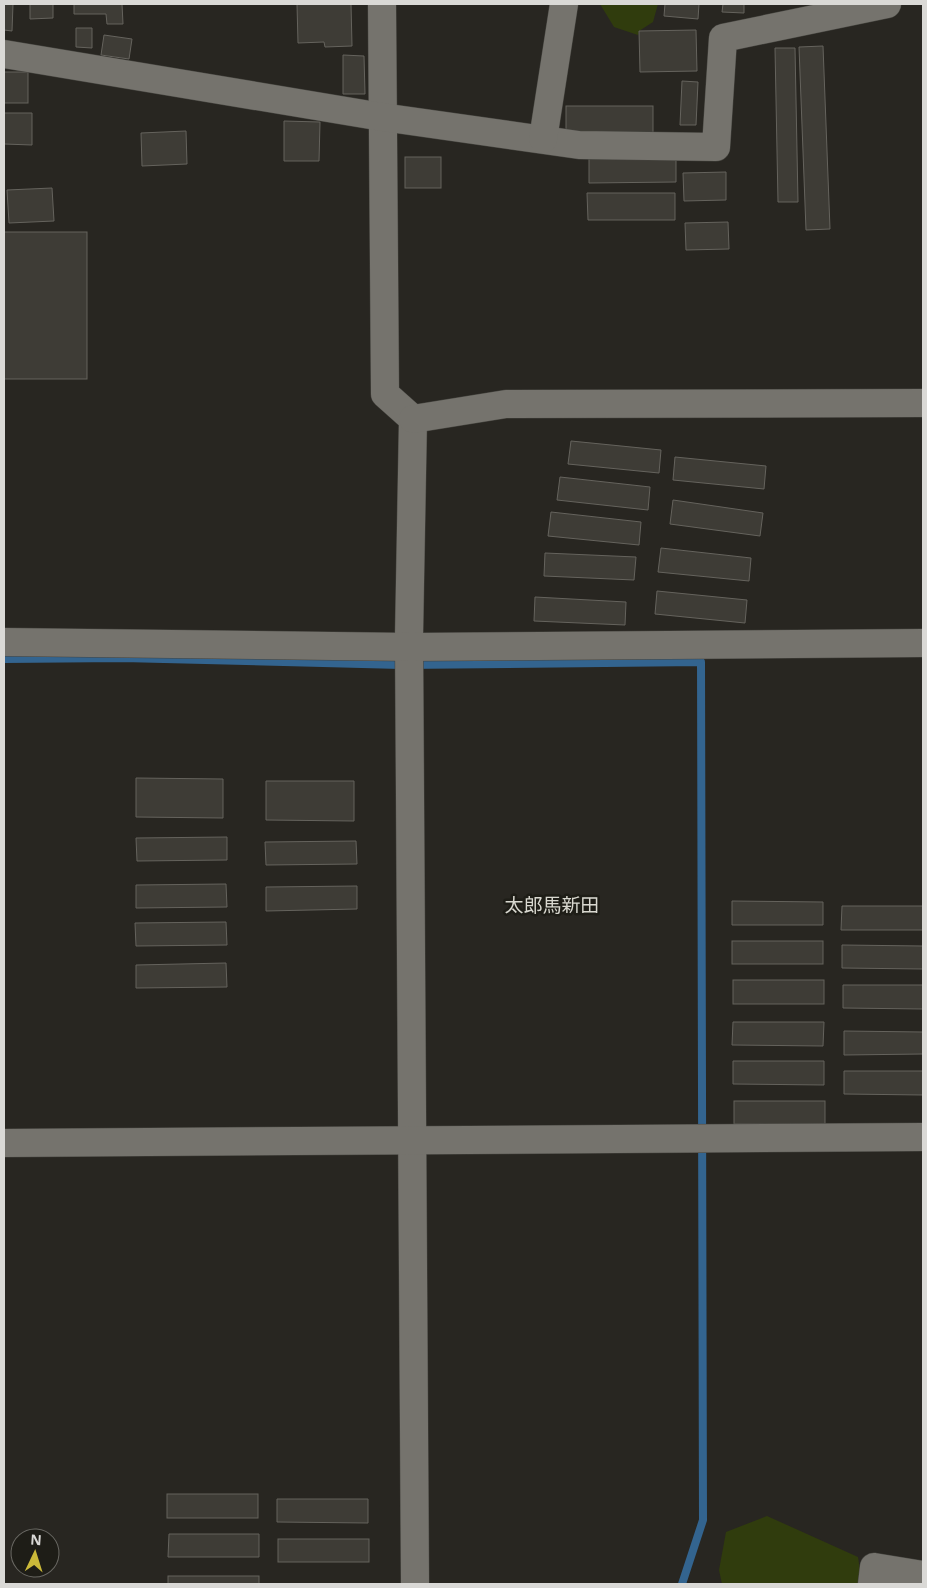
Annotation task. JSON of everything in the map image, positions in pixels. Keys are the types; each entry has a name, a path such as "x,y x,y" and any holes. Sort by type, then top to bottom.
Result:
{"street":[{"path":"382,4 385,394 413,419 410,647 415,1584"},
{"path":"544,140 564,4"},
{"path":"4,54 382,117 544,140 579,144 716,147 723,38 887,4"},
{"path":"413,419 506,404 923,403"},
{"path":"4,642 410,647 923,643"},
{"path":"4,1143 923,1137"},
{"path":"872,1584 874,1566 923,1576"}],"green space":[{"path":"600,4 658,4 653,22 639,31 638,35 614,27"},
{"path":"767,1516 858,1557 862,1584 722,1584 719,1570 726,1532"}],"building":[{"path":"4,4 13,4 12,31 4,30"},
{"path":"30,4 53,4 53,18 30,19"},
{"path":"74,4 122,4 123,24 107,24 106,14 74,14"},
{"path":"297,4 351,4 352,46 325,47 324,42 298,43"},
{"path":"665,4 699,4 698,19 664,16"},
{"path":"723,4 744,4 744,13 722,12"},
{"path":"76,28 92,28 92,48 76,47"},
{"path":"696,30 697,71 640,72 639,31"},
{"path":"104,35 132,39 129,59 101,55"},
{"path":"823,46 830,229 806,230 799,47"},
{"path":"775,48 795,48 798,202 778,202"},
{"path":"343,55 364,56 365,94 343,94"},
{"path":"4,72 28,72 28,103 4,103"},
{"path":"682,81 698,82 696,125 680,125"},
{"path":"566,106 653,106 653,133 566,133"},
{"path":"4,113 32,113 32,145 4,144"},
{"path":"284,121 320,122 319,161 284,161"},
{"path":"186,131 187,164 142,166 141,133"},
{"path":"589,156 676,156 676,182 589,183"},
{"path":"405,157 441,157 441,188 405,188"},
{"path":"726,172 726,200 684,201 683,173"},
{"path":"52,188 54,221 9,223 7,190"},
{"path":"587,193 675,193 675,220 588,220"},
{"path":"728,222 729,249 686,250 685,223"},
{"path":"4,232 87,232 87,379 4,379"},
{"path":"571,441 661,450 659,473 568,464"},
{"path":"675,457 766,466 764,489 673,480"},
{"path":"560,477 650,487 648,510 557,500"},
{"path":"673,500 763,513 760,536 670,524"},
{"path":"551,512 641,522 639,545 548,536"},
{"path":"661,548 751,558 749,581 658,572"},
{"path":"545,553 636,557 634,580 544,576"},
{"path":"657,591 747,600 745,623 655,614"},
{"path":"535,597 626,602 625,625 534,621"},
{"path":"136,778 223,779 223,818 136,817"},
{"path":"266,781 354,781 354,821 266,820"},
{"path":"227,837 227,860 137,861 136,838"},
{"path":"356,841 357,864 266,865 265,842"},
{"path":"226,884 227,907 136,908 136,885"},
{"path":"357,886 357,909 266,911 266,887"},
{"path":"732,901 823,902 823,925 732,925"},
{"path":"842,906 923,906 923,930 841,930"},
{"path":"226,922 227,945 136,946 135,923"},
{"path":"732,941 823,941 823,964 732,964"},
{"path":"842,945 923,946 923,969 842,968"},
{"path":"226,963 227,987 136,988 136,965"},
{"path":"733,980 824,980 824,1004 733,1004"},
{"path":"843,985 923,985 923,1009 843,1008"},
{"path":"733,1022 824,1022 823,1046 732,1045"},
{"path":"844,1031 923,1032 923,1054 844,1055"},
{"path":"733,1061 824,1061 824,1085 733,1084"},
{"path":"844,1071 923,1071 923,1095 844,1094"},
{"path":"734,1101 825,1101 825,1124 734,1124"},
{"path":"167,1494 258,1494 258,1518 167,1518"},
{"path":"277,1499 368,1499 368,1523 277,1522"},
{"path":"169,1534 259,1534 259,1557 168,1557"},
{"path":"278,1539 369,1539 369,1562 278,1562"},
{"path":"168,1576 259,1576 259,1584 168,1584"}],"waterway":[{"path":"4,659 123,658 401,665 701,662 703,1520 682,1584"}],"district":[{"name":"太郎馬新田","path":"552,905"}]}
